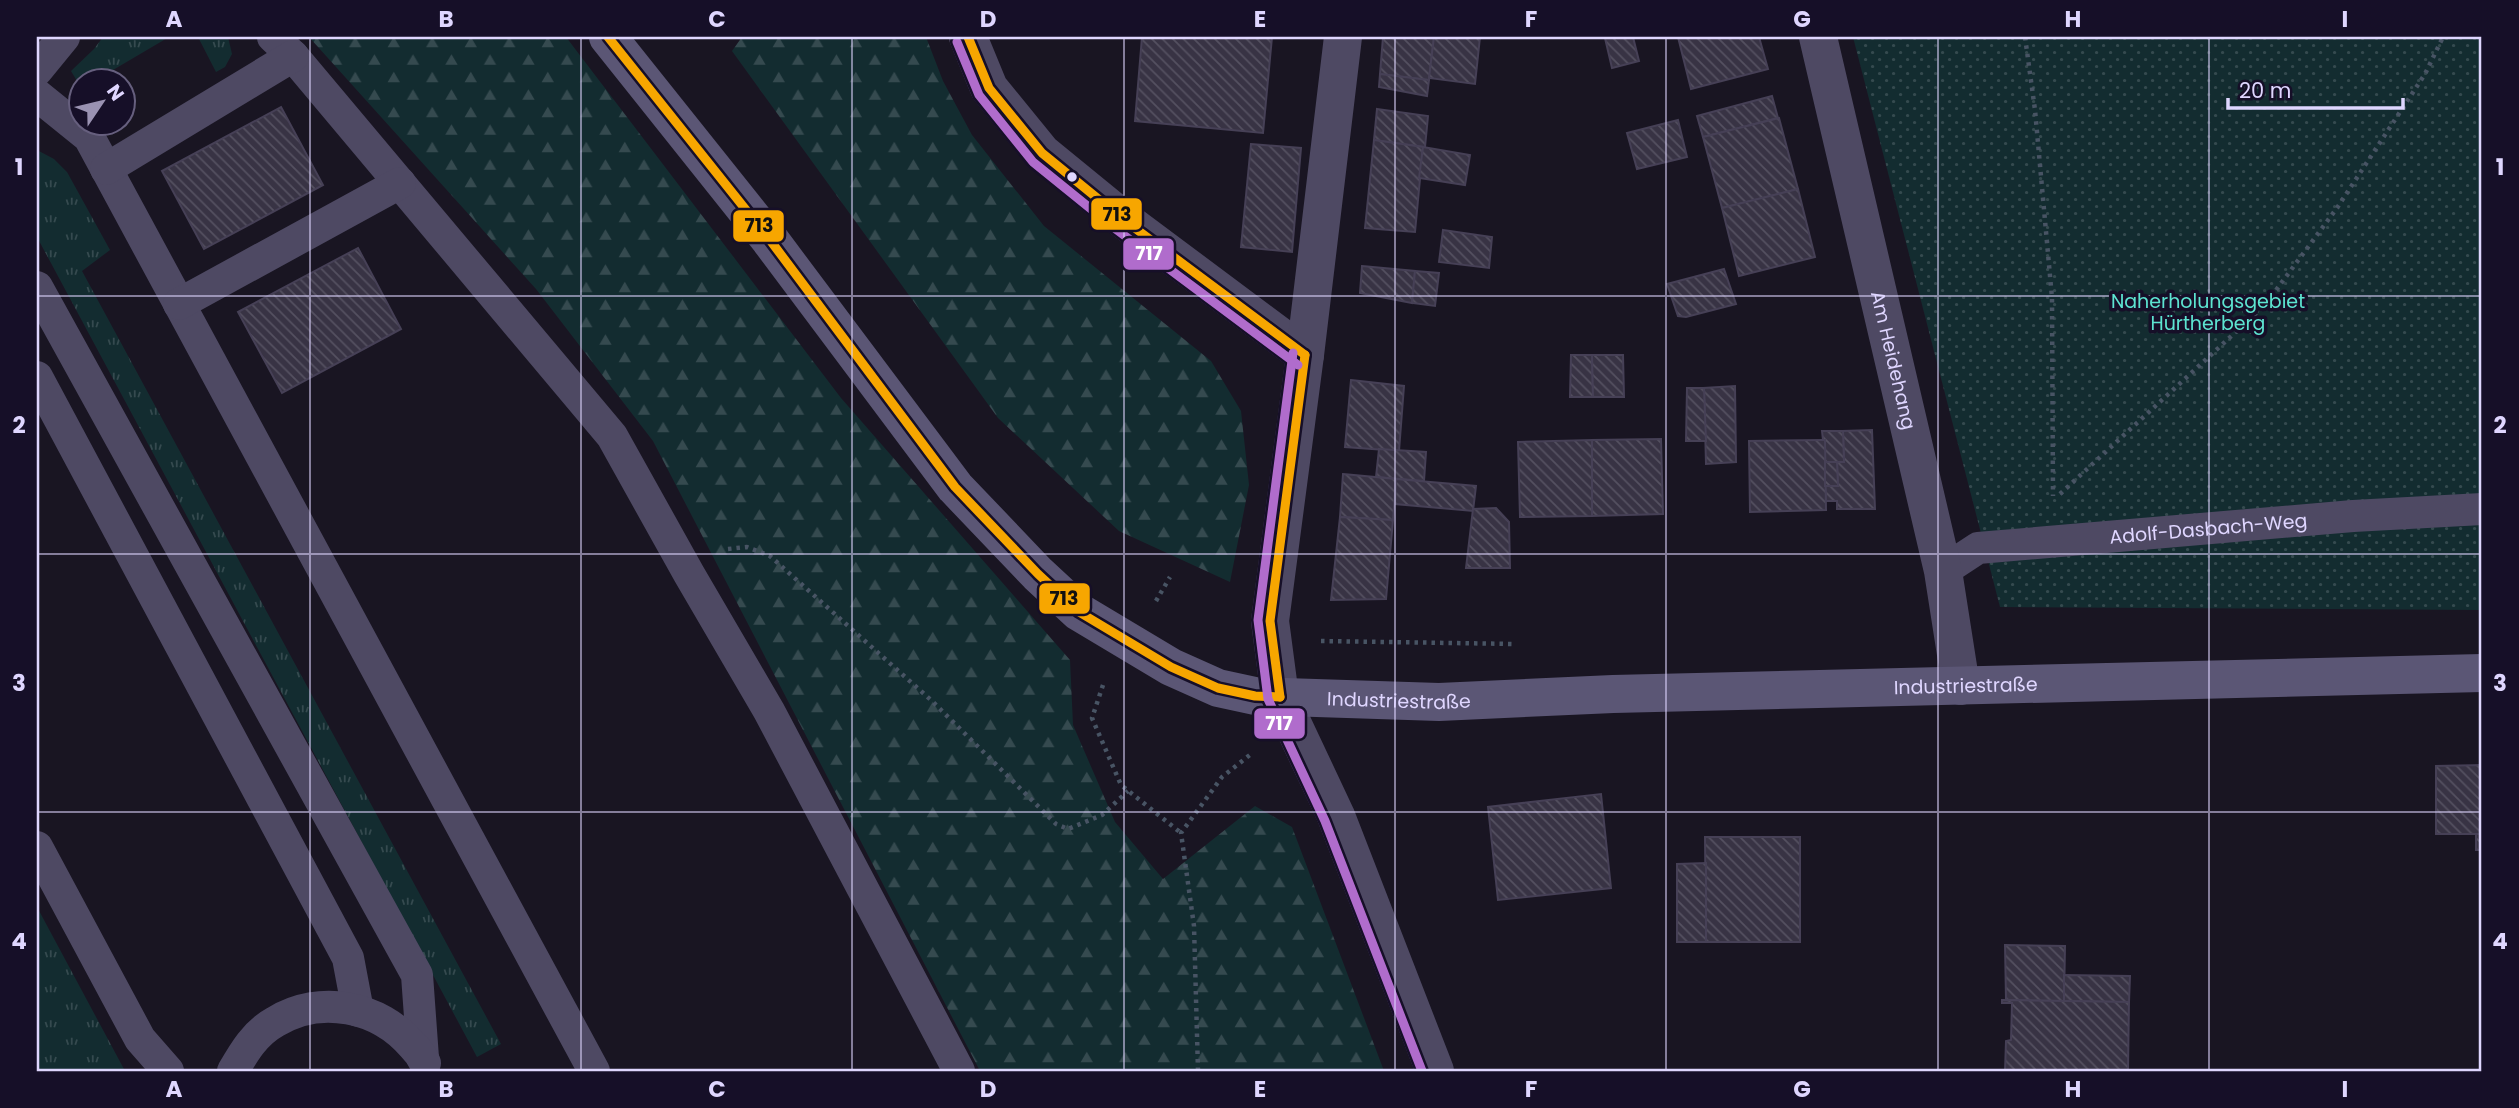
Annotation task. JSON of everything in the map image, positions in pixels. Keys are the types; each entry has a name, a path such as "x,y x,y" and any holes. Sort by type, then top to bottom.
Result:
{"main road":[{"name":"Industriestraße","path":"608,37 770,240 955,487 1079,612 1171,667 1218,688 1255,696 1439,702 1613,694 2482,673"}],"street":[{"path":"968,37 989,88 1042,153 1135,228 1306,355"},
{"path":"1343,37 1306,355 1270,621 1280,697 1336,817 1435,1071"},
{"name":"Am Heidehang","path":"1818,37 1943,571 1961,686"}],"lane":[{"path":"37,71 64,37"},
{"path":"106,169 283,46 612,436 769,711 959,1071"},
{"path":"37,95 89,137 594,1071"},
{"path":"179,304 400,183"},
{"path":"37,287 417,975 426,1065"},
{"path":"37,377 348,958 358,1011"},
{"name":"Adolf-Dasbach-Weg","path":"1943,571 1978,548 2353,516 2482,509"},
{"path":"37,847 140,1039 168,1071"},
{"path":"233,1071 248,1044 274,1022 305,1009 339,1006 372,1014 401,1032 426,1065"}],"path":[{"path":"2025,37 2035,110 2052,298 2053,501 2265,305 2337,208 2424,74 2443,37"},
{"path":"684,566 736,548 747,547 771,556 932,701 1056,824 1068,828 1102,815 1128,791"},
{"path":"1103,684 1092,718 1121,785 1181,833 1194,926 1199,1071"},
{"path":"1181,833 1222,777 1252,754"}],"green space":[{"path":"103,37 169,37 120,66 76,66"},
{"path":"198,37 228,37 232,54 225,67 216,72"},
{"path":"309,37 566,37 841,398 1070,660 1073,725 1115,822 1163,879 1255,806 1292,827 1384,1071 980,1071 653,441 536,289"},
{"path":"742,37 926,37 943,81 972,135 1044,226 1211,361 1241,411 1249,485 1230,582 1119,531 998,418 732,51"},
{"name":"Naherholungsgebiet Hürtherberg","path":"1853,37 2482,37 2482,610 2000,607"},
{"path":"37,150 54,159 67,172 110,250 82,271 501,1044 477,1057 37,237"},
{"path":"37,907 125,1071 37,1071"}],"building":[{"path":"1142,37 1272,37 1263,133 1135,121"},
{"path":"1383,37 1434,37 1429,80 1380,74"},
{"path":"1434,37 1480,37 1475,84 1429,78"},
{"path":"1633,37 1639,61 1612,68 1605,38"},
{"path":"1678,37 1759,37 1768,69 1691,89"},
{"path":"1380,74 1429,80 1427,96 1379,87"},
{"path":"1772,96 1778,118 1703,137 1697,116"},
{"path":"281,107 323,185 204,249 162,171"},
{"path":"1377,109 1428,116 1425,147 1374,140"},
{"path":"1779,118 1798,189 1722,208 1703,137"},
{"path":"1678,120 1687,157 1637,169 1627,133"},
{"path":"1374,140 1423,147 1415,232 1365,228"},
{"path":"1251,144 1301,148 1292,252 1241,247"},
{"path":"1423,147 1470,155 1465,185 1419,178"},
{"path":"1798,189 1815,257 1739,276 1722,208"},
{"path":"1443,230 1492,237 1489,268 1439,262"},
{"path":"358,248 401,329 282,393 238,312"},
{"path":"1362,266 1415,271 1412,303 1360,293"},
{"path":"1724,269 1736,304 1686,317 1678,316 1667,284"},
{"path":"1415,271 1439,273 1435,306 1412,303"},
{"path":"1571,355 1592,355 1593,397 1570,397"},
{"path":"1592,355 1623,355 1624,397 1593,397"},
{"path":"1351,380 1404,386 1399,451 1345,447"},
{"path":"1735,386 1736,462 1706,464 1704,388"},
{"path":"1687,388 1704,388 1706,441 1686,441"},
{"path":"1872,430 1875,509 1837,509 1837,501 1826,501 1825,486 1838,486 1837,462 1844,462 1843,431"},
{"path":"1822,431 1843,431 1844,462 1825,462 1825,440"},
{"path":"1661,439 1663,514 1592,516 1592,440"},
{"path":"1592,440 1592,516 1520,517 1518,442"},
{"path":"1825,440 1826,510 1750,512 1749,441"},
{"path":"1379,449 1426,452 1424,481 1376,477"},
{"path":"1825,462 1837,462 1838,486 1825,486"},
{"path":"1343,474 1396,479 1393,520 1340,517"},
{"path":"1396,479 1476,486 1473,511 1395,504"},
{"path":"1496,508 1509,522 1510,568 1466,568 1473,509"},
{"path":"1340,517 1393,520 1386,599 1331,600"},
{"path":"2482,765 2482,834 2436,834 2436,766"},
{"path":"1601,794 1611,888 1498,900 1488,807"},
{"path":"2476,834 2482,834 2482,850 2476,850"},
{"path":"1705,837 1800,837 1800,942 1706,942"},
{"path":"1706,863 1706,942 1677,942 1677,864"},
{"path":"2005,945 2065,946 2064,1001 2006,1000"},
{"path":"2064,975 2130,976 2129,1002 2064,1001"},
{"path":"2002,1000 2129,1002 2128,1070 2005,1071 2006,1041 2011,1040 2012,1003 2002,1003"}],"transit line":[{"name":"713","path":"608,37 770,240 955,487 1038,574 1079,612 1171,667 1218,688 1255,696 1280,697"},
{"name":"713","path":"968,37 989,88 1042,153 1124,220 1305,355"},
{"name":"717","path":"957,42 979,95 1033,162 1117,230 1298,365"},
{"name":"717","path":"1293,353 1258,620 1268,699 1325,821 1422,1071"},
{"name":"713","path":"1280,697 1270,621 1305,355"}]}
